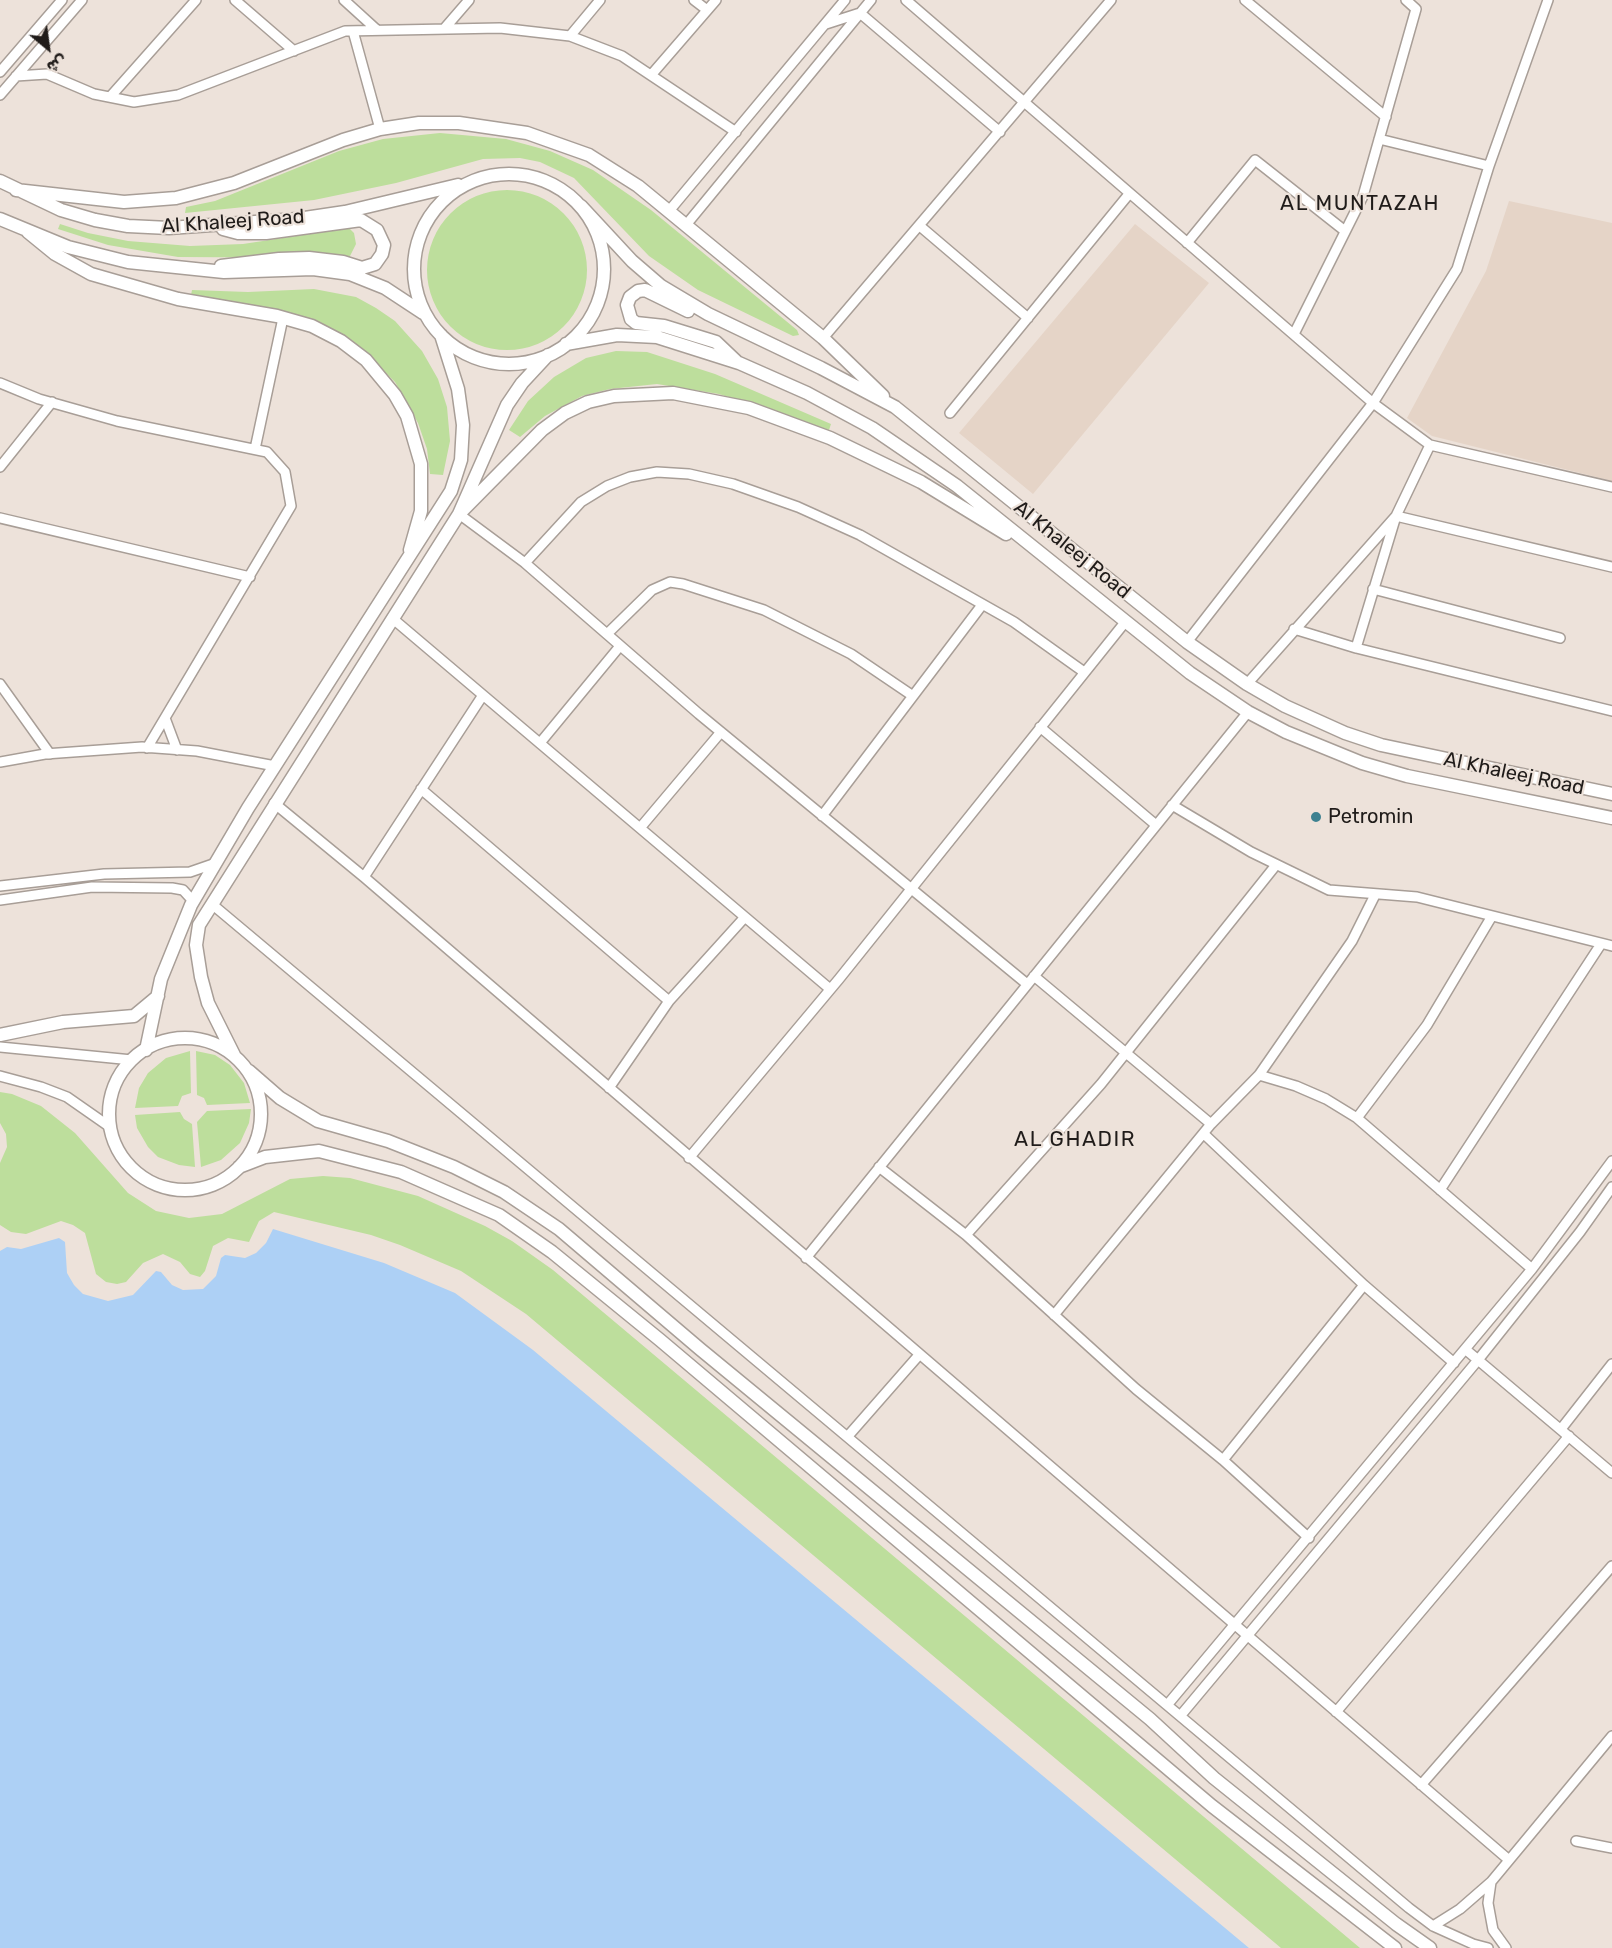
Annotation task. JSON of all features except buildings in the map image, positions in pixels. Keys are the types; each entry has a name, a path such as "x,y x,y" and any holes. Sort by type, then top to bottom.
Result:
{"main road":[{"path":"16,190 124,202 176,198 234,183 343,140 380,129 418,123 459,123 527,133 597,160 669,211 823,338 895,407"},
{"path":"500,174 530,176 558,187 581,206 596,230 602,248 603,285 595,312 578,335 566,344 535,361 512,364 490,363 468,356 441,335 423,313 413,274 416,245 428,219 447,197 471,182 500,174"},
{"name":"Al Khaleej Road","path":"0,181 61,210 106,222 169,228 214,227 345,212 471,182"},
{"name":"Al Khaleej Road","path":"581,206 632,261 661,286 692,306 821,368 895,407 1187,642 1247,684 1311,718 1381,745 1612,794"},
{"name":"Al Khaleej Road","path":"0,219 28,232 99,256 199,270 332,271 385,288 423,313"},
{"path":"199,270 299,258 342,262 362,268 375,264 382,254 384,245 377,230 362,220 266,233 238,233 214,227"},
{"path":"28,232 54,254 108,280 178,299 283,318 328,334 366,360 395,395 407,416 421,464 421,511 404,567"},
{"path":"739,363 716,342 664,326 636,323 627,312 630,297 638,291 645,290 724,328 753,336"},
{"path":"146,1050 171,952 193,901 275,766 448,497 461,460 462,407 441,335"},
{"name":"Al Khaleej Road","path":"566,344 617,335 657,337 739,363 807,393 872,428 957,486 1190,673 1248,712 1322,748 1373,766 1612,818"},
{"path":"548,355 522,383 507,405 459,514 273,803 199,925 196,945 208,1003 234,1055 280,1098 318,1121 388,1141 454,1167 504,1192 559,1229 1150,1719 1214,1778 1387,1917 1430,1948"},
{"path":"459,514 542,430 565,413 588,402 614,396 673,393 748,408 830,438 921,482 1050,562"},
{"path":"0,1035 63,1022 134,1016 145,1010 158,996"},
{"path":"234,1055 214,1044 193,1039 171,1040 146,1050 132,1060 119,1078 110,1102 110,1127 118,1152 134,1172 156,1185 181,1191 207,1188 230,1176 248,1158 259,1135 262,1113 258,1091 249,1071"},
{"path":"239,1167 265,1157 292,1152 328,1152 400,1172 499,1215 543,1246 660,1340 1212,1806 1395,1948"}],"street":[{"path":"0,72 62,0"},
{"path":"0,95 82,0"},
{"path":"110,97 196,0"},
{"path":"235,0 294,51"},
{"path":"344,0 377,30"},
{"path":"444,29 469,0"},
{"path":"570,36 600,0"},
{"path":"694,0 706,10"},
{"path":"652,74 716,0"},
{"path":"669,211 845,0"},
{"path":"686,225 870,0"},
{"path":"906,0 1373,403 1430,445 1612,487"},
{"path":"823,338 921,227 1111,0"},
{"path":"1245,0 1386,117"},
{"path":"1294,334 1363,196 1416,9 1406,0"},
{"path":"1187,642 1373,403 1457,269 1489,166 1548,0"},
{"path":"825,24 860,13"},
{"path":"860,13 1000,132"},
{"path":"16,76 47,74 94,94 134,102 178,95 345,31 500,28 570,36 622,56 736,132"},
{"path":"353,31 380,129"},
{"path":"1379,139 1489,166"},
{"path":"1187,243 1255,160 1345,231"},
{"path":"950,413 1129,194"},
{"path":"921,227 1028,318"},
{"path":"255,449 283,318"},
{"path":"0,383 52,402 117,421 267,452 285,472 291,506 147,748"},
{"path":"0,467 52,402"},
{"path":"1356,648 1396,516 1430,445"},
{"path":"525,563 581,502 607,486 630,477 657,472 689,474 733,484 798,507 860,535 1014,622 1084,672"},
{"path":"459,514 525,563 721,732 1027,984"},
{"path":"1396,516 1612,567"},
{"path":"1247,684 1396,516"},
{"path":"0,518 250,577"},
{"path":"607,634 652,590 670,582 683,584 774,615 851,654 913,696"},
{"path":"1373,589 1560,638"},
{"path":"822,816 982,605"},
{"path":"392,618 830,989"},
{"path":"689,1158 830,989 1126,621"},
{"path":"1294,629 1356,648 1612,711"},
{"path":"540,743 620,646"},
{"path":"0,684 50,753"},
{"path":"364,877 483,695"},
{"path":"806,1258 1248,712"},
{"path":"165,718 177,750"},
{"path":"1040,727 1156,825"},
{"path":"640,828 721,732"},
{"path":"0,762 50,753 147,748 197,751 275,766"},
{"path":"421,789 669,1001"},
{"path":"273,803 364,877 1509,1860"},
{"path":"1172,805 1276,865 1329,890 1417,897 1612,946"},
{"path":"0,886 104,873 190,872 216,862"},
{"path":"966,1234 1125,1053 1276,865"},
{"path":"0,900 92,887 172,888 183,890 193,901"},
{"path":"1054,1315 1211,1124 1259,1075 1352,941 1375,895"},
{"path":"213,905 1432,1926 1488,1948"},
{"path":"609,1088 669,1001 745,916"},
{"path":"1357,1118 1427,1025 1492,916"},
{"path":"1440,1190 1600,944"},
{"path":"1034,976 1211,1124"},
{"path":"0,1047 132,1060"},
{"path":"1259,1075 1296,1086 1326,1099 1357,1118 1532,1269"},
{"path":"0,1076 68,1097 110,1127"},
{"path":"1204,1134 1364,1285 1454,1363"},
{"path":"1168,1704 1532,1269 1612,1161"},
{"path":"879,1167 966,1234 1136,1389 1223,1460 1309,1538"},
{"path":"1181,1715 1478,1360 1580,1232 1612,1187"},
{"path":"1223,1460 1364,1285"},
{"path":"1465,1349 1612,1473"},
{"path":"848,1436 919,1355"},
{"path":"1561,1430 1612,1364"},
{"path":"1336,1712 1569,1436"},
{"path":"1421,1785 1612,1566"},
{"path":"1432,1926 1460,1909 1491,1882 1612,1736"},
{"path":"1576,1841 1612,1848"},
{"path":"1491,1882 1488,1903 1493,1929 1506,1948"}],"shaded area":[{"path":"1509,201 1612,223 1612,481 1432,436 1407,418 1486,271"},
{"path":"1135,224 1209,283 1033,494 959,433"}],"green space":[{"path":"440,133 506,139 550,151 593,170 651,210 797,330 799,335 793,336 698,290 649,256 574,178 540,162 520,158 483,159 396,183 314,200 185,213 186,207 215,201 339,151 383,139"},
{"path":"507,190 523,191 538,196 552,203 564,213 574,225 581,239 586,254 586,286 581,301 574,315 564,327 552,337 538,344 523,349 507,350 491,349 476,344 462,337 450,327 440,315 433,301 428,286 427,270 428,254 433,239 440,225 450,213 462,203 476,196 491,191"},
{"path":"60,224 88,233 128,241 190,246 243,244 349,228 354,233 356,244 349,258 178,257 108,245 58,229"},
{"path":"314,289 356,297 376,308 395,321 422,351 438,379 447,407 450,441 443,475 430,474 427,449 418,423 395,382 353,341 321,323 302,316 191,295 192,290 248,292"},
{"path":"616,351 647,352 715,374 831,424 829,430 719,394 657,384 610,389 582,396 545,416 520,437 509,430 528,401 554,377 586,358"},
{"path":"190,1051 191,1093 182,1096 178,1106 135,1108 139,1088 148,1073 166,1058"},
{"path":"196,1051 215,1055 230,1065 244,1083 250,1103 207,1105 204,1098 197,1095"},
{"path":"0,1092 12,1094 41,1106 75,1133 128,1193 156,1211 189,1218 222,1214 290,1179 323,1176 350,1178 418,1196 485,1226 512,1241 553,1270 1360,1948 1281,1948 526,1314 461,1271 371,1235 274,1212 259,1221 249,1242 228,1238 213,1246 205,1271 200,1277 190,1274 180,1262 163,1254 143,1263 126,1282 117,1284 106,1282 96,1274 85,1233 73,1225 61,1221 26,1234 11,1232 0,1225 0,1163 7,1147 6,1134 0,1123"},
{"path":"251,1109 249,1123 240,1143 221,1160 201,1167 197,1122 207,1111"},
{"path":"180,1112 184,1119 192,1124 195,1167 179,1165 158,1157 148,1147 137,1128 135,1115"}],"water":[{"path":"273,1229 384,1263 455,1293 533,1350 1249,1948 0,1948 0,1251 7,1247 21,1249 59,1238 65,1242 67,1273 74,1285 83,1294 108,1301 133,1295 156,1271 161,1272 172,1285 183,1290 203,1289 216,1276 221,1258 225,1255 245,1258 256,1253 266,1243"}],"place":[{"name":"Petromin","path":"1316,817"}],"district":[{"name":"AL MUNTAZAH","path":"1360,204"},
{"name":"AL GHADIR","path":"1075,1140"}]}
